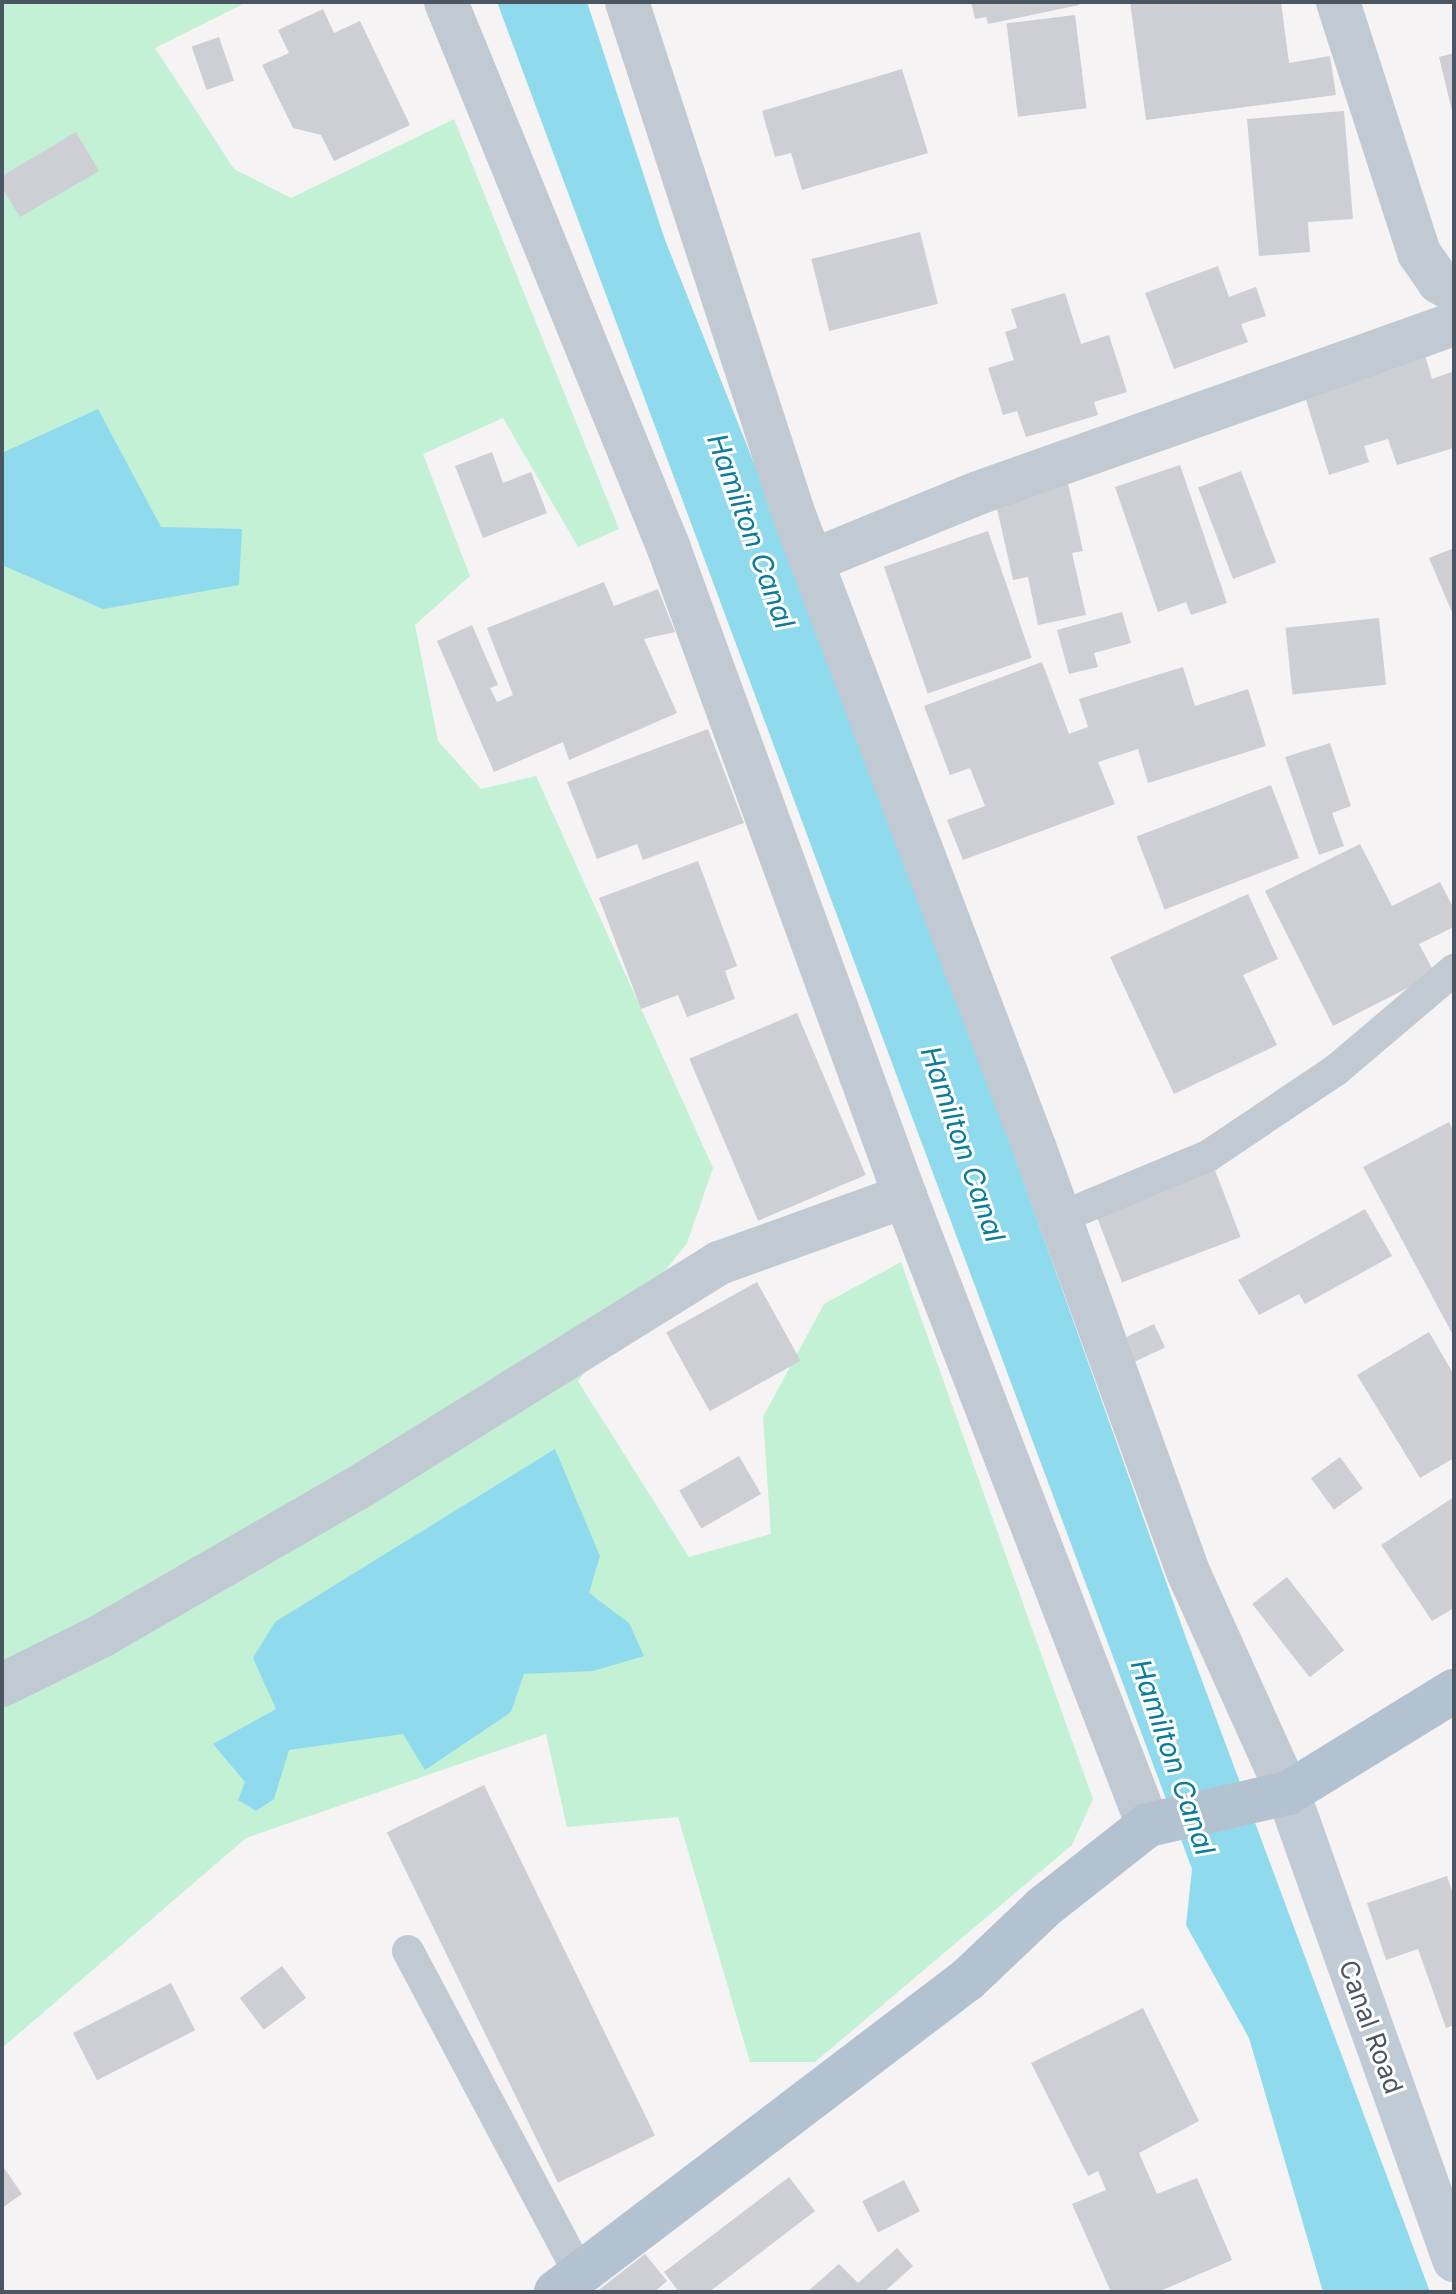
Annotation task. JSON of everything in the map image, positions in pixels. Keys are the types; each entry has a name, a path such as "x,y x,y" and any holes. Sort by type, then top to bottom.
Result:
{"main road":[{"path":"568,2283 968,1979 1045,1906 1148,1825 1288,1793 1454,1691"},
{"name":"Canal Road","path":"1288,1793 1454,2260"}],"street":[{"path":"446,2 668,546 905,1196 1148,1825"},
{"path":"627,2 812,561 1189,1574 1288,1793"},
{"path":"1338,2 1419,253 1439,282 1454,290"},
{"path":"812,561 978,493 1454,324"},
{"path":"2,1685 101,1636 356,1489 719,1263 905,1196"}],"lane":[{"path":"1059,1218 1208,1156 1336,1070 1454,970"},
{"path":"408,1951 568,2283"}],"green space":[{"path":"2,2 247,2 155,48 234,169 291,198 454,119 619,529 578,547 503,418 423,454 470,576 415,625 438,741 481,789 536,776 713,1168 687,1243 578,1381 689,1557 771,1534 763,1417 824,1304 901,1262 1093,1799 1072,1845 815,2062 750,2062 678,1817 567,1827 546,1734 246,1838 2,2048"}],"water":[{"name":"Hamilton Canal","path":"497,2 587,2 665,240 787,546 999,1112 1185,1635 1430,2292 1323,2292 1249,2038 1186,1925 1192,1869"},
{"path":"98,409 161,527 242,529 239,585 103,609 2,565 2,453"},
{"path":"555,1449 600,1556 589,1593 629,1623 644,1656 593,1671 524,1674 511,1712 425,1770 403,1734 289,1750 274,1799 256,1811 238,1800 245,1782 213,1744 276,1709 253,1658 275,1622"}],"building":[{"path":"971,2 1079,2 1079,5 988,24 986,17 975,19"},
{"path":"1130,2 1281,2 1289,63 1330,56 1336,95 1146,120"},
{"path":"323,9 334,33 360,21 410,125 334,161 321,135 293,128 262,65 289,53 278,30"},
{"path":"1075,15 1086,108 1018,117 1007,23"},
{"path":"219,37 234,80 207,90 192,46"},
{"path":"1454,53 1454,115 1453,115 1439,57"},
{"path":"902,69 928,153 802,190 791,153 775,157 762,111"},
{"path":"1344,111 1353,219 1308,222 1310,252 1259,256 1247,119"},
{"path":"76,132 99,171 20,217 2,188 2,176"},
{"path":"920,232 938,304 829,331 811,259"},
{"path":"1218,266 1229,297 1256,287 1266,316 1241,324 1248,342 1174,369 1145,293"},
{"path":"1065,293 1081,344 1109,335 1127,392 1094,402 1098,415 1026,437 1017,411 1003,415 988,368 1014,360 1005,332 1017,328 1011,309"},
{"path":"1424,352 1432,379 1454,371 1454,448 1397,465 1388,439 1364,446 1369,462 1329,475 1303,390"},
{"path":"492,452 503,483 531,472 547,513 483,538 455,466"},
{"path":"1180,465 1227,603 1191,615 1186,602 1158,612 1115,487"},
{"path":"1241,471 1276,562 1233,579 1198,487"},
{"path":"1067,479 1083,551 1072,553 1086,615 1038,625 1028,577 1013,580 994,495"},
{"path":"988,531 1032,658 928,694 884,567"},
{"path":"1454,548 1454,617 1429,558"},
{"path":"604,582 614,606 658,589 675,632 644,639 677,713 569,760 563,742 494,772 437,641 472,625 498,685 490,688 497,702 513,695 487,628"},
{"path":"1122,612 1131,643 1094,653 1098,667 1069,674 1057,630"},
{"path":"1379,618 1386,685 1293,694 1286,628"},
{"path":"1042,662 1069,734 1088,727 1079,699 1183,667 1195,706 1248,689 1266,746 1148,783 1138,749 1098,762 1115,804 963,860 947,820 985,806 970,768 950,775 924,706"},
{"path":"708,729 744,823 643,860 637,844 597,859 567,782"},
{"path":"1330,743 1351,806 1332,813 1344,846 1319,855 1285,757"},
{"path":"1271,785 1299,858 1165,909 1137,837"},
{"path":"1360,844 1392,906 1440,882 1454,909 1454,927 1419,944 1435,974 1333,1026 1265,891"},
{"path":"698,861 737,966 725,971 735,999 687,1017 678,995 641,1009 599,898"},
{"path":"1248,894 1278,959 1243,975 1277,1045 1174,1094 1110,957"},
{"path":"797,1013 866,1175 758,1221 689,1059"},
{"path":"1449,1122 1454,1131 1454,1337 1363,1167"},
{"path":"1213,1165 1241,1237 1122,1282 1094,1211"},
{"path":"1365,1209 1392,1256 1305,1304 1299,1294 1259,1315 1238,1280"},
{"path":"757,1282 801,1361 710,1411 666,1332"},
{"path":"1154,1324 1165,1348 1131,1363 1120,1340"},
{"path":"1429,1332 1454,1375 1454,1458 1420,1478 1357,1375"},
{"path":"739,1456 761,1494 701,1529 679,1490"},
{"path":"1340,1457 1363,1489 1334,1510 1311,1478"},
{"path":"1454,1497 1454,1608 1432,1621 1381,1545"},
{"path":"1287,1577 1344,1650 1310,1677 1252,1604"},
{"path":"484,1785 655,2136 558,2183 387,1832"},
{"path":"1447,1876 1454,1897 1454,2025 1446,2028 1418,1949 1386,1960 1367,1903"},
{"path":"282,1966 306,1998 264,2030 240,1998"},
{"path":"171,1983 195,2030 97,2080 73,2033"},
{"path":"1143,2008 1199,2121 1139,2153 1157,2194 1197,2178 1232,2260 1158,2292 1111,2292 1072,2204 1106,2190 1098,2171 1088,2176 1031,2063"},
{"path":"2,2165 22,2194 2,2208"},
{"path":"789,2177 815,2211 709,2292 679,2292 664,2272"},
{"path":"904,2180 920,2211 878,2233 862,2201"},
{"path":"897,2248 913,2266 884,2292 807,2292 839,2264 858,2283"},
{"path":"645,2254 667,2281 654,2292 596,2292"}]}
